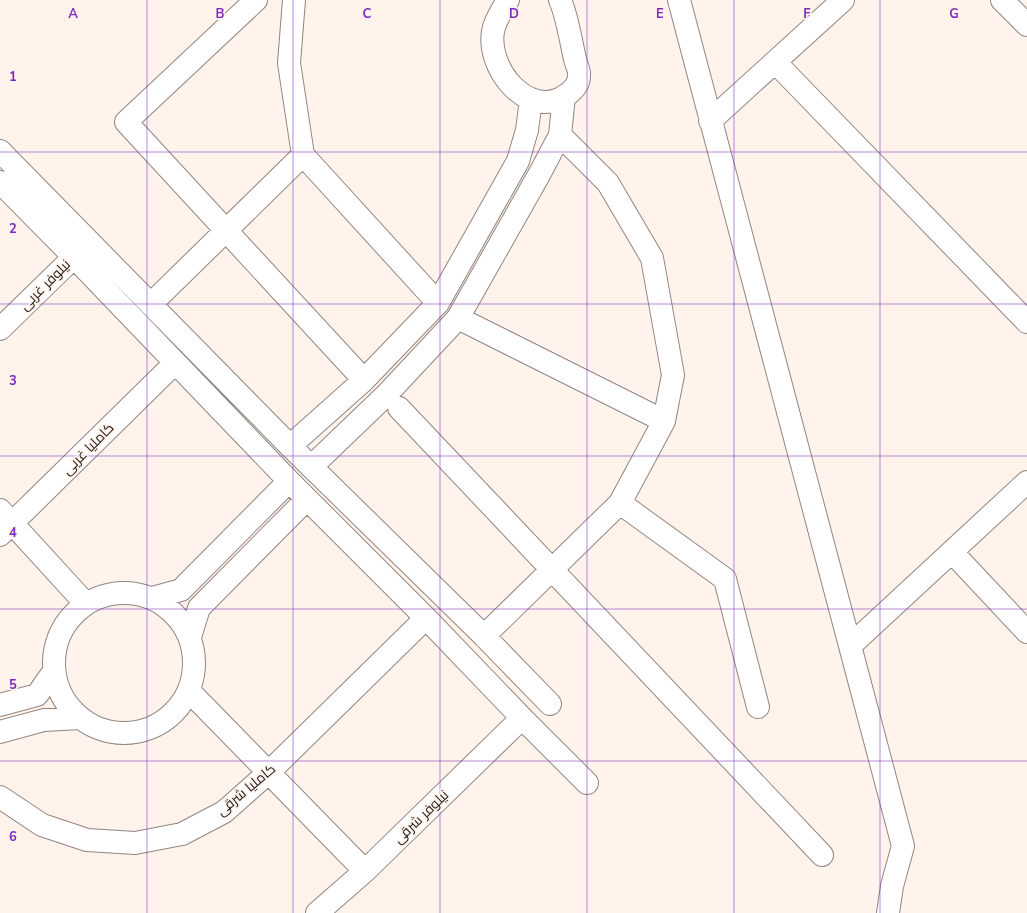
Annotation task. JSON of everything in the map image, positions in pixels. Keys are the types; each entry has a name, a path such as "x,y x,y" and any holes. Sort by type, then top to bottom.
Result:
{"street":[{"path":"256,0 126,122 364,380"},
{"path":"294,0 289,62 303,156 438,303"},
{"path":"508,0 494,27 492,45 497,65 504,77 514,88 530,99 552,102 575,88 580,76 560,0"},
{"path":"678,0 903,846 892,886 888,913"},
{"path":"710,121 843,0"},
{"path":"1002,0 1027,25"},
{"path":"775,62 1027,322"},
{"path":"312,467 386,395 458,318 540,173 560,134 564,96"},
{"path":"290,446 364,380 438,303 518,161 527,130 530,99"},
{"path":"484,636 620,503 664,421 673,376 652,258 608,183 560,134"},
{"path":"0,151 290,446 484,636 550,704"},
{"path":"150,304 303,156"},
{"path":"0,182 289,480 587,783"},
{"name":"نیلوفر غربی","path":"0,330 74,257"},
{"path":"458,318 664,421"},
{"name":"کاملیا غربی","path":"4,523 175,362"},
{"path":"399,408 822,855"},
{"path":"152,598 181,590 289,480"},
{"path":"850,646 1027,482"},
{"path":"190,637 199,608 307,498"},
{"path":"620,503 725,578 758,707"},
{"path":"4,523 86,604"},
{"path":"952,552 1027,632"},
{"path":"116,592 134,593 152,598 168,607 180,621 190,637 194,655 194,673 189,691 179,707 166,720 150,728 132,733 114,733 96,728 80,718 68,705 59,688 54,670 54,652 60,634 69,619 86,604 98,597 116,592"},
{"name":"کاملیا شرقی","path":"0,797 42,825 87,840 135,843 182,834 224,812 268,772 426,618"},
{"path":"0,705 37,695 54,670"},
{"path":"189,691 365,871"},
{"path":"0,732 44,720 80,718"},
{"name":"نیلوفر شرقی","path":"318,913 365,871 522,718"}]}
